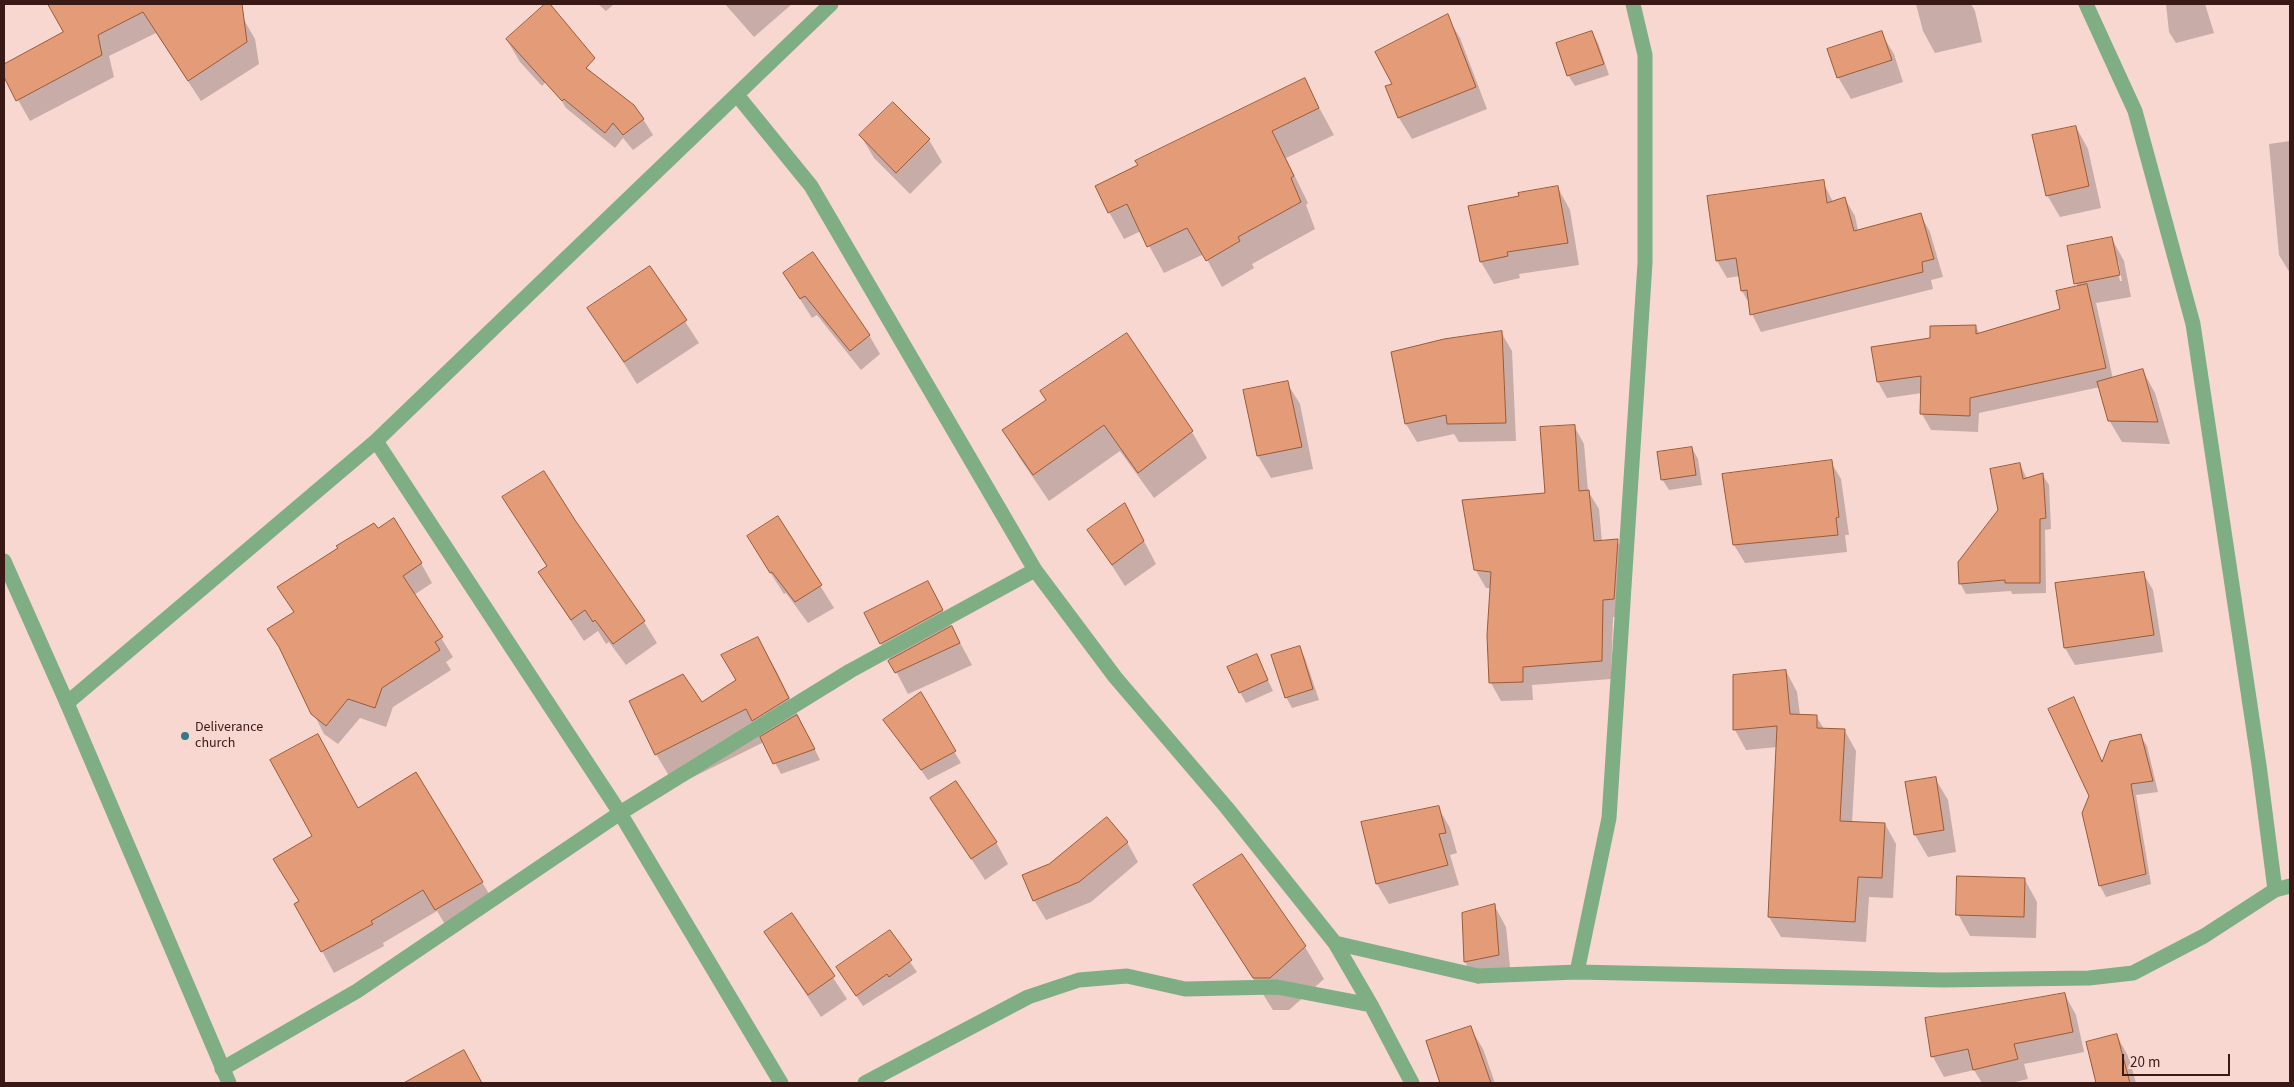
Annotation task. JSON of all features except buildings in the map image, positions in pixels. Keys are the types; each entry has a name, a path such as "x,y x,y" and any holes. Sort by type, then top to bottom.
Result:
{"street":[{"path":"67,703 376,441 831,4"},
{"path":"1577,972 1609,818 1645,263 1645,55 1633,4"},
{"path":"2086,4 2135,111 2193,324 2275,890"},
{"path":"737,95 811,186 1036,570 1115,677 1227,808 1335,943 1371,1005 1412,1083"},
{"path":"376,441 620,813 781,1083"},
{"path":"4,561 67,703 229,1083"},
{"path":"222,1069 357,991 620,813 850,671 1036,570"},
{"path":"1335,943 1478,976 1577,972 1943,980 2089,978 2133,973 2204,936 2275,890 2290,886"},
{"path":"865,1083 1028,997 1079,980 1127,976 1186,989 1277,987 1371,1005"}],"place":[{"name":"Deliverance church","path":"185,736"}]}
